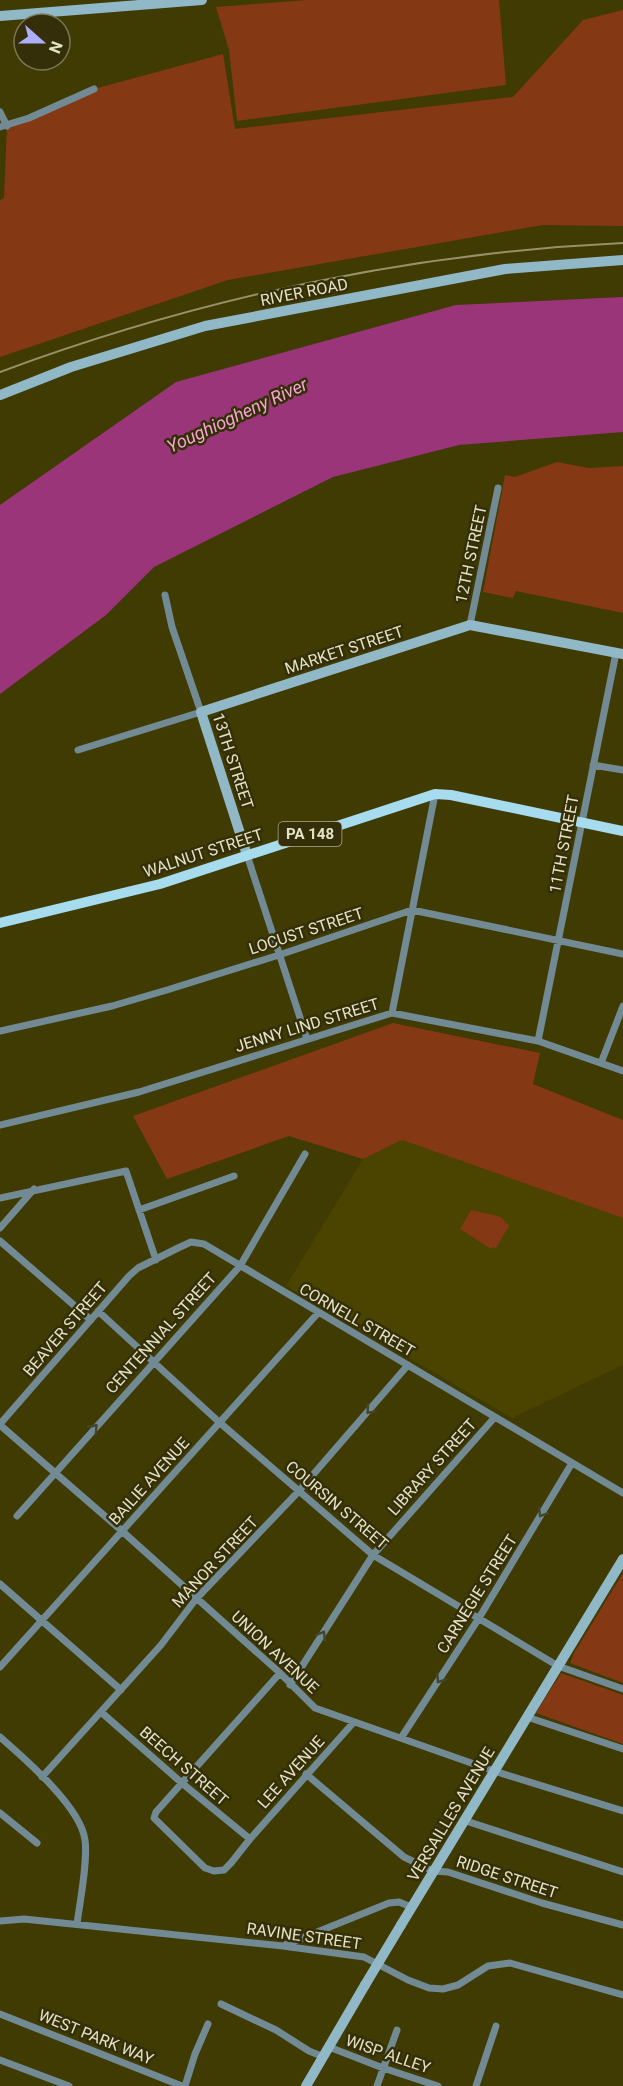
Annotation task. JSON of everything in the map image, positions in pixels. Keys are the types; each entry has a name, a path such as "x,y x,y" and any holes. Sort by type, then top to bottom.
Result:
{"main road":[{"name":"WALNUT STREET","path":"0,923 149,886 435,794 452,795 623,831"}],"street":[{"path":"0,16 202,0"},
{"path":"0,112 3,127 94,89"},
{"name":"RIVER ROAD","path":"0,395 71,366 205,326 505,269 623,260"},
{"name":"12TH STREET","path":"470,625 498,488"},
{"name":"13TH STREET","path":"165,595 172,627 307,1039"},
{"name":"MARKET STREET","path":"78,750 470,625 619,654"},
{"name":"11TH STREET","path":"538,1041 593,765 619,654"},
{"path":"593,765 623,770"},
{"path":"392,1013 435,794"},
{"path":"412,910 623,954"},
{"name":"LOCUST STREET","path":"0,1031 112,1006 279,955 412,910"},
{"path":"601,1063 623,1006"},
{"name":"JENNY LIND STREET","path":"0,1125 139,1092 392,1013 538,1041 623,1071"},
{"name":"CENTENNIAL STREET","path":"17,1516 240,1266 305,1154"},
{"path":"0,1198 126,1171 156,1260"},
{"path":"139,1210 234,1176"},
{"path":"0,1228 34,1189"},
{"path":"0,1241 91,1320"},
{"name":"CORNELL STREET","path":"156,1260 191,1242 204,1244 623,1493"},
{"name":"BEAVER STREET","path":"0,1424 138,1268 156,1260"},
{"name":"COURSIN STREET","path":"98,1311 219,1422 373,1555 558,1666 623,1689"},
{"name":"BAILIE AVENUE","path":"0,1667 318,1313"},
{"name":"MANOR STREET","path":"42,1777 161,1645 196,1599 298,1492 408,1365"},
{"name":"LIBRARY STREET","path":"290,1685 373,1555 495,1417"},
{"name":"UNION AVENUE","path":"0,1424 280,1673 315,1708 494,1771 623,1811"},
{"name":"CARNEGIE STREET","path":"401,1738 479,1618 572,1463"},
{"name":"VERSAILLES AVENUE","path":"306,2086 411,1907 623,1559"},
{"path":"0,1584 121,1690"},
{"path":"250,1839 224,1870 214,1871 205,1868 154,1818 156,1812 280,1673"},
{"name":"BEECH STREET","path":"101,1712 250,1839"},
{"path":"527,1717 623,1749"},
{"name":"LEE AVENUE","path":"250,1839 353,1723"},
{"path":"0,1737 71,1808 83,1829 85,1849 77,1924"},
{"name":"RIDGE STREET","path":"306,1774 404,1857 433,1871 448,1872 542,1903 623,1925"},
{"path":"1,1816 37,1843"},
{"path":"464,1820 623,1872"},
{"path":"283,1946 389,1903 399,1902 411,1907"},
{"name":"RAVINE STREET","path":"0,1921 24,1919 77,1924 364,1957 408,1980 429,1988 443,1989 458,1985 488,1966 510,1963 623,1995"},
{"name":"WISP ALLEY","path":"221,2004 276,2030 309,2051 326,2052 438,2086"},
{"name":"WEST PARK WAY","path":"0,2014 184,2086"},
{"path":"184,2086 208,2024"},
{"path":"476,2086 496,2026"},
{"path":"377,2086 397,2030"},
{"path":"0,2060 69,2086"}],"shaded area":[{"path":"307,0 499,0 506,85 237,121 229,50 216,7"},
{"path":"623,10 623,226 543,225 228,280 0,357 0,200 4,198 7,126 94,89 223,54 235,129 513,97 583,20"},
{"path":"557,462 589,468 623,466 623,613 516,591 513,598 483,592 505,475 515,477"},
{"path":"393,1023 540,1053 533,1084 623,1120 623,1218 402,1140 363,1159 289,1136 167,1179 133,1116"},
{"path":"402,1140 623,1218 623,1365 512,1418 286,1286 363,1159"},
{"path":"471,1210 501,1217 509,1226 496,1248 491,1249 460,1229"},
{"path":"623,1573 623,1683 570,1663"},
{"path":"561,1673 623,1695 623,1744 536,1713"}],"water":[{"name":"Youghiogheny River","path":"623,297 623,432 459,445 333,477 154,567 106,615 0,694 0,505 176,382 456,305"}],"railway":[{"path":"0,372 152,322 229,301 307,284 464,257 543,248 623,243"}]}
